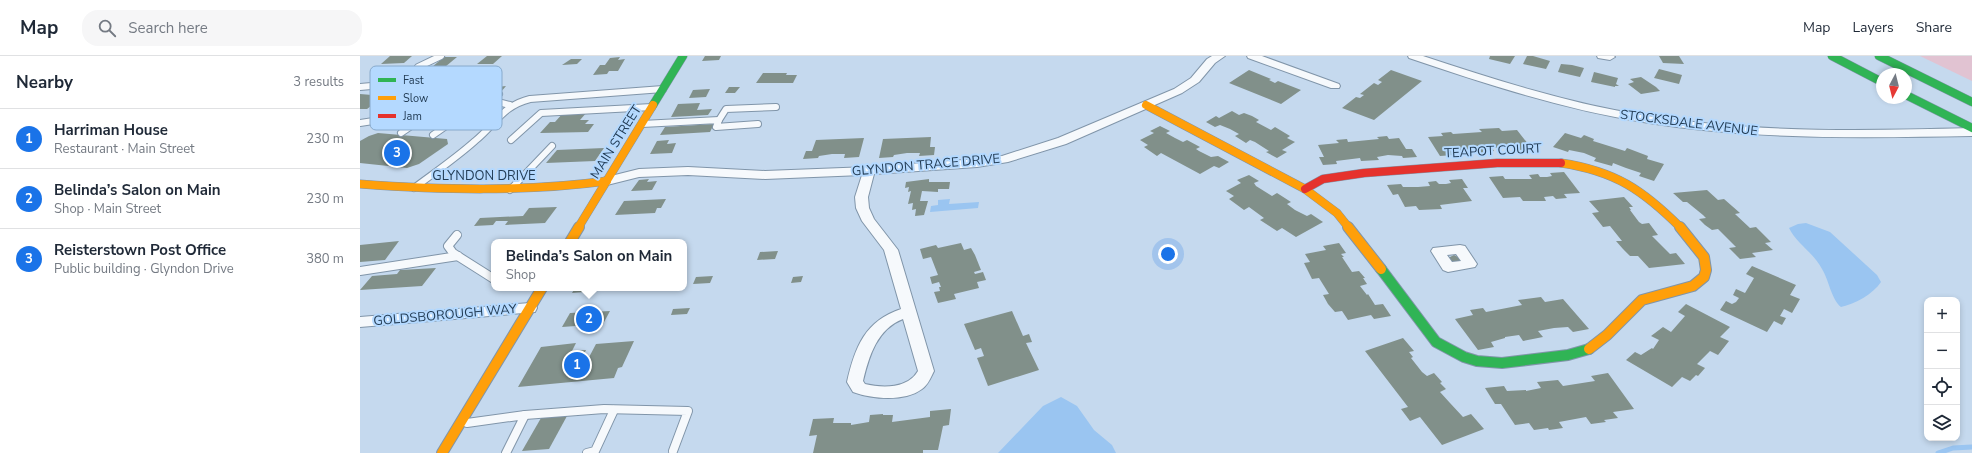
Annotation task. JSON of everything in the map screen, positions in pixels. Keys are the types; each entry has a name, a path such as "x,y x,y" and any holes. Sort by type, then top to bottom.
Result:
{"main road":[{"name":"MAIN STREET","path":"572,239 683,56"},
{"path":"1832,56 1876,79"},
{"path":"1879,56 1972,102"},
{"path":"1912,97 1972,128"},
{"name":"TEAPOT COURT","path":"1146,105 1305,189 1338,213 1436,342 1450,353 1479,362 1496,364 1576,354 1589,349 1601,341 1643,300 1653,295 1688,287 1700,282 1705,277 1705,259 1698,248 1650,199 1637,189 1622,181 1588,167 1549,161 1516,161 1336,176 1323,179 1305,189"},
{"name":"GLYNDON DRIVE","path":"360,184 412,189 471,191 577,187 607,181"},
{"path":"442,453 540,291"}],"street":[{"name":"GLYNDON TRACE DRIVE","path":"607,181 639,173 688,171 765,175 869,171 977,163 1004,159 1062,141 1189,85 1211,61 1220,56"},
{"path":"1252,56 1335,86"},
{"name":"STOCKSDALE AVENUE","path":"1414,56 1529,94 1594,110 1670,123 1733,130 1803,134 1972,132"},
{"path":"869,171 861,200 862,208 864,214 886,240 891,250 910,311 926,371 923,378 916,386 906,389 876,392 866,391 859,388 856,382 857,372 873,335 881,325 890,318 910,311"},
{"name":"GOLDSBOROUGH WAY","path":"360,322 530,308"}],"lane":[{"path":"420,66 440,56"},
{"path":"360,87 370,86"},
{"path":"502,111 510,105 530,99 664,88"},
{"path":"502,103 510,105"},
{"path":"758,124 716,127 726,109 776,106"},
{"path":"511,140 541,113 652,107"},
{"path":"642,124 719,120"},
{"path":"360,122 370,121"},
{"path":"401,133 405,130"},
{"path":"433,135 440,130"},
{"path":"412,189 476,141 486,130"},
{"path":"510,190 552,146"},
{"path":"457,236 448,246 453,253 491,277"},
{"path":"360,271 458,256"},
{"path":"459,424 525,415 614,410 688,411 674,451"},
{"path":"587,453 595,450 614,410"},
{"path":"506,453 525,415"}],"shaded area":[{"path":"1920,56 1972,56 1972,81"}],"water":[{"path":"950,199 949,204 979,202 978,208 930,212 931,206 938,205 938,200"},
{"path":"1806,223 1830,232 1877,275 1881,282 1878,286 1863,298 1852,304 1841,307 1832,294 1819,263 1789,228 1798,224"},
{"path":"1061,397 1077,406 1094,430 1112,445 1116,453 998,453 1043,406"}],"building":[{"path":"390,56 412,56 404,63 381,64"},
{"path":"487,56 502,56 493,64 477,64"},
{"path":"705,56 721,56 719,60 702,61"},
{"path":"1490,56 1515,56 1510,64 1489,59"},
{"path":"1527,56 1533,56 1550,61 1546,69 1523,64"},
{"path":"1659,56 1679,56 1684,64 1663,63"},
{"path":"444,57 457,57 446,66 433,66"},
{"path":"620,57 618,60 625,59 618,71 609,71 607,74 593,75 600,65 605,65 610,58"},
{"path":"571,59 582,59 577,64 562,65"},
{"path":"1561,64 1584,68 1580,77 1558,72"},
{"path":"1659,69 1682,75 1679,84 1654,78"},
{"path":"1249,70 1271,79 1269,80 1275,83 1278,81 1301,90 1281,104 1229,83"},
{"path":"1391,70 1422,81 1374,120 1342,108 1356,97 1360,98 1364,95 1360,94 1374,83 1378,85 1382,82 1378,80"},
{"path":"1594,72 1618,78 1616,84 1619,86 1615,87 1591,82"},
{"path":"763,73 787,73 786,75 797,75 793,83 756,83"},
{"path":"1641,77 1660,91 1641,94 1628,84 1634,82 1630,79"},
{"path":"729,87 740,87 735,93 725,93"},
{"path":"710,89 706,97 689,98 693,90"},
{"path":"360,94 370,95 370,107 367,109 360,109"},
{"path":"700,103 697,110 712,109 708,115 671,117 678,104"},
{"path":"1232,111 1239,115 1244,113 1252,116 1259,120 1256,122 1271,130 1275,127 1290,136 1287,138 1295,142 1282,150 1287,152 1277,158 1266,152 1269,151 1255,142 1250,140 1246,143 1235,136 1239,134 1230,129 1220,125 1215,127 1206,122 1216,116 1219,118"},
{"path":"587,112 580,120 589,120 585,124 594,124 588,132 540,133 550,122 555,122 563,113"},
{"path":"714,124 710,132 660,135 665,127"},
{"path":"1160,126 1170,131 1166,133 1175,138 1183,142 1187,140 1200,147 1196,149 1199,151 1211,157 1218,156 1229,162 1219,168 1214,166 1200,174 1161,153 1157,156 1144,147 1148,145 1140,140 1154,133 1150,131"},
{"path":"1499,128 1502,131 1517,130 1532,149 1518,150 1516,147 1492,148 1494,151 1478,153 1475,150 1463,150 1452,152 1454,155 1440,156 1428,137 1443,136 1441,133 1451,132 1453,134 1482,132 1479,129"},
{"path":"378,133 447,139 448,144 419,164 407,168 360,163 360,141"},
{"path":"1565,133 1581,138 1584,135 1594,139 1593,141 1625,151 1627,148 1648,156 1647,159 1664,164 1654,181 1639,176 1641,173 1613,163 1612,166 1594,161 1596,158 1584,153 1569,150 1568,152 1553,147"},
{"path":"1387,136 1389,139 1399,138 1406,149 1412,149 1417,157 1403,158 1402,156 1388,155 1377,157 1379,160 1361,161 1360,158 1336,161 1337,164 1323,165 1319,157 1324,157 1318,145 1339,143 1336,140 1347,139 1348,142 1379,139 1377,137"},
{"path":"931,137 930,147 935,147 934,155 919,156 920,153 907,153 894,155 893,157 879,158 883,139"},
{"path":"864,138 859,157 844,158 845,154 832,154 819,156 818,158 803,159 806,151 812,151 816,140"},
{"path":"669,140 667,144 676,143 672,153 650,154 657,141"},
{"path":"604,148 595,161 546,163 557,150"},
{"path":"1564,172 1580,193 1564,194 1567,198 1556,199 1553,196 1544,197 1546,201 1523,201 1520,197 1503,198 1489,177 1503,176 1505,179 1532,179 1529,175 1538,174 1540,177 1547,177 1552,176 1550,173"},
{"path":"1249,175 1259,181 1254,183 1256,186 1272,196 1277,193 1291,202 1287,204 1295,210 1307,216 1311,214 1323,222 1296,237 1282,228 1277,231 1260,220 1264,218 1249,207 1244,210 1229,199 1234,196 1226,191 1241,183 1237,180"},
{"path":"649,179 647,182 657,181 652,190 631,191 639,180"},
{"path":"929,179 929,182 950,182 949,189 938,189 938,192 922,191 920,201 928,201 924,215 915,216 916,209 912,210 913,203 908,204 911,191 908,192 909,187 905,188 906,182"},
{"path":"1462,179 1468,188 1463,188 1472,201 1440,205 1442,209 1419,210 1416,206 1405,207 1398,194 1393,195 1387,185 1401,184 1403,187 1418,187 1430,186 1428,182 1436,181 1439,184 1446,184 1451,183 1449,180"},
{"path":"1707,190 1718,200 1724,199 1740,213 1735,214 1750,228 1756,227 1771,242 1765,243 1773,250 1752,253 1756,257 1740,259 1729,248 1736,247 1718,229 1712,230 1705,225 1699,219 1706,218 1703,215 1687,202 1683,202 1673,193"},
{"path":"1624,197 1633,207 1629,207 1639,222 1642,224 1649,223 1658,235 1652,236 1670,254 1676,253 1685,264 1649,268 1638,256 1630,256 1616,241 1622,241 1610,226 1603,227 1592,213 1599,212 1589,201"},
{"path":"666,199 661,208 657,208 655,213 615,215 624,201"},
{"path":"557,207 545,223 505,225 508,221 496,221 493,225 474,226 480,218 523,216 529,208"},
{"path":"399,241 385,260 360,262 360,245"},
{"path":"961,243 964,250 971,248 975,255 981,270 974,272 975,274 983,272 986,280 977,282 979,288 954,294 956,299 938,303 934,292 940,291 939,287 941,287 939,282 932,284 930,277 938,275 931,257 923,259 920,249 936,245 938,248"},
{"path":"1339,243 1346,253 1341,254 1344,257 1342,257 1352,272 1359,271 1365,278 1363,278 1367,284 1360,286 1367,295 1368,294 1375,305 1383,304 1391,316 1374,319 1371,315 1348,320 1342,311 1335,312 1328,304 1323,295 1329,294 1319,278 1312,279 1304,263 1310,262 1305,254 1326,250 1323,246"},
{"path":"778,251 775,259 757,260 760,252"},
{"path":"1454,255 1460,260 1458,262 1450,261 1448,258"},
{"path":"1752,266 1796,285 1790,295 1800,299 1792,313 1784,309 1780,316 1786,318 1782,325 1774,321 1767,332 1720,310 1726,301 1732,304 1736,302 1739,298 1733,295 1736,289 1745,293 1754,278 1746,274"},
{"path":"436,268 422,286 360,290 372,276 397,274 400,270"},
{"path":"713,276 710,283 693,284 696,277"},
{"path":"803,276 801,282 791,283 793,277"},
{"path":"573,291 596,291 572,293"},
{"path":"1541,297 1545,302 1563,299 1589,329 1573,332 1568,327 1554,328 1538,331 1543,337 1523,341 1519,335 1505,337 1491,342 1494,347 1478,350 1455,319 1473,315 1470,310 1483,308 1486,312 1522,305 1518,300"},
{"path":"1686,304 1730,327 1720,337 1729,341 1718,355 1710,351 1697,364 1705,368 1698,376 1696,375 1690,381 1682,377 1672,387 1626,360 1635,352 1641,355 1652,348 1653,349 1659,340 1651,336 1663,327 1671,332 1685,316 1678,312"},
{"path":"690,308 687,314 671,315 673,309"},
{"path":"610,311 603,324 562,327 570,313"},
{"path":"1012,311 1023,336 1029,334 1032,342 1026,343 1039,370 988,386 977,358 984,356 981,348 975,350 964,324"},
{"path":"1403,338 1414,351 1409,352 1413,357 1411,358 1422,372 1427,376 1434,373 1446,389 1440,392 1463,417 1471,414 1484,429 1442,445 1420,417 1410,421 1401,409 1408,407 1365,351"},
{"path":"634,341 622,367 618,368 614,378 518,387 541,347 576,343 572,351 586,350 580,362 587,361 596,344"},
{"path":"1608,373 1634,409 1613,412 1618,418 1604,420 1606,422 1591,424 1586,417 1559,422 1563,428 1549,430 1548,428 1534,430 1529,423 1515,425 1501,404 1495,404 1485,388 1504,386 1507,391 1526,391 1541,388 1537,382 1558,380 1563,386 1595,381 1591,376"},
{"path":"951,409 949,425 943,426 938,450 923,450 923,453 813,453 817,435 809,436 813,419 834,418 833,423 851,423 851,425 869,422 870,415 893,415 892,422 930,417 930,411"},
{"path":"567,416 549,449 522,451 541,418"}],"waterway":[{"path":"1938,453 1953,448 1972,447"}],"traffic: fast":[{"path":"653,105 683,56"},
{"path":"1832,56 1876,79"},
{"path":"1879,56 1972,102"},
{"path":"1912,98 1972,128"},
{"path":"1381,269 1436,342 1464,357 1477,361 1502,363 1568,355 1589,349"}],"traffic: slow":[{"path":"572,239 653,105"},
{"path":"1146,105 1305,189 1337,213 1381,269"},
{"path":"1561,163 1600,171 1636,188 1652,200 1673,220 1699,250 1704,257 1706,264 1705,275 1700,282 1686,289 1645,298 1636,305 1607,335 1589,349"},
{"path":"360,184 453,190 514,190 607,181"},
{"path":"442,453 540,291"}],"traffic: jam":[{"path":"1305,189 1323,179 1364,173 1497,163 1561,163"}],"place":[{"name":"Reisterstown Post Office","path":"397,153"},
{"name":"Belinda’s Salon on Main","path":"589,319"},
{"name":"Harriman House","path":"577,365"}]}
